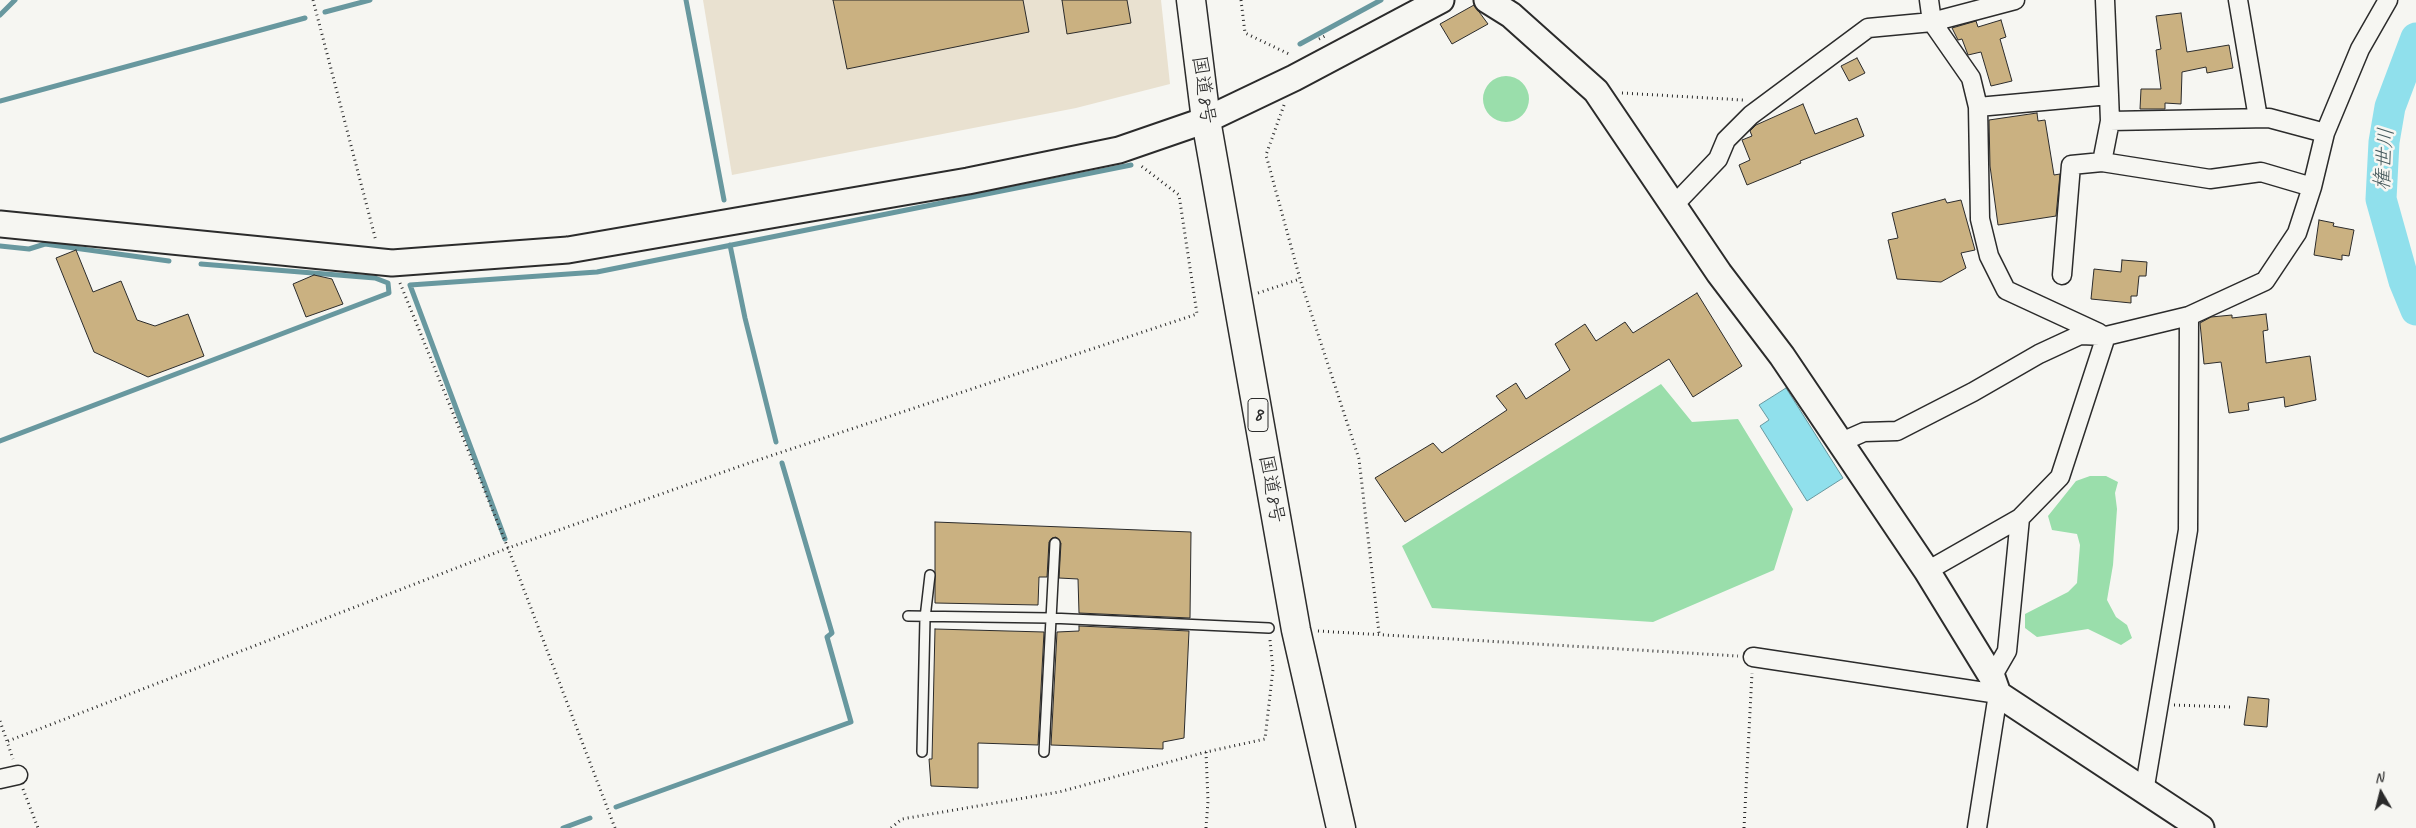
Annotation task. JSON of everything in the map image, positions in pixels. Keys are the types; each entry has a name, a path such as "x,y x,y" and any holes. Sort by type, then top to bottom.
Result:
{"highway":[{"name":"国道8号","path":"1191,0 1206,120 1296,630 1341,828"}],"street":[{"path":"0,224 387,262 568,250 968,181 1119,150 1206,120 1294,78 1441,0"},
{"path":"1488,0 1511,15 1596,91 1719,273 1782,356 1839,444 1927,571 1995,686 2144,792 2200,828"},
{"path":"1929,0 1932,22 1971,78 1978,107 1980,219 1989,256 2006,290 2106,336"},
{"path":"1674,205 1718,158 1726,140 1750,115 1868,28 1932,22 2015,0"},
{"path":"2102,162 2110,121 2105,0"},
{"path":"2238,0 2258,118"},
{"path":"1839,444 1864,432 1897,431 1973,392 2039,354 2080,335 2106,336 2189,316 2265,281 2297,233 2312,187 2325,133 2360,49 2388,0"},
{"path":"1978,107 2108,95"},
{"path":"2110,121 2258,118 2292,123 2325,133"},
{"path":"2062,275 2071,165 2102,162 2210,178 2261,172 2312,187"},
{"path":"2144,792 2188,530 2189,316"},
{"path":"1927,571 2020,518 2060,477 2106,336"},
{"path":"1977,828 1995,686 2007,652 2020,518"},
{"path":"1753,656 1995,686"},
{"path":"0,779 18,774"}],"lane":[{"path":"1044,752 1055,544"},
{"path":"922,752 925,618 930,575"},
{"path":"908,616 925,618 1050,618 1269,628"}],"path":[{"path":"313,0 387,262 508,548 615,828"},
{"path":"1241,0 1245,33 1291,55 1294,78 1266,155 1300,279 1359,459 1379,633"},
{"path":"1596,91 1769,102"},
{"path":"0,721 8,741 508,548 749,463 1197,314 1180,194 1119,150"},
{"path":"1238,299 1300,279"},
{"path":"890,828 902,819 1059,792 1206,752 1265,739 1273,669 1269,628"},
{"path":"1296,630 1379,633 1753,656 1744,828"},
{"path":"2159,704 2230,708"},
{"path":"1206,752 1208,801 1206,828"}],"shaded area":[{"path":"703,0 1161,0 1170,84 1076,108 732,175"}],"green space":[{"path":"1506,76 1519,80 1525,86 1529,99 1525,112 1519,118 1506,122 1493,118 1487,112 1483,99 1487,86 1493,80"},
{"path":"1661,384 1692,422 1738,419 1793,509 1774,570 1653,622 1432,608 1402,546"},
{"path":"2090,476 2106,476 2118,482 2115,493 2117,509 2113,565 2107,600 2116,617 2127,625 2132,638 2121,645 2088,629 2037,637 2025,628 2025,614 2068,592 2077,583 2080,545 2077,534 2052,530 2048,516 2076,481"}],"water":[{"path":"1786,388 1843,478 1807,501 1760,426 1769,420 1759,405"}],"building":[{"path":"833,0 1023,0 1029,32 847,69"},
{"path":"1062,0 1127,0 1131,23 1067,34"},
{"path":"1474,5 1488,24 1452,44 1440,24"},
{"path":"2181,13 2187,52 2229,45 2233,68 2207,73 2206,67 2182,72 2181,104 2165,103 2165,109 2140,109 2141,89 2161,89 2156,50 2161,49 2156,16"},
{"path":"2001,20 2006,37 2000,39 2012,81 1991,86 1981,52 1968,55 1962,39 1958,40 1952,28 1976,21 1978,27"},
{"path":"1857,58 1865,73 1849,81 1841,66"},
{"path":"1803,104 1815,134 1857,118 1864,136 1800,161 1801,163 1747,185 1739,165 1750,160 1742,140 1752,136 1750,131 1756,125"},
{"path":"2037,113 2038,121 2045,120 2054,175 2060,174 2056,216 1998,225 1990,166 1989,120"},
{"path":"1945,199 1947,203 1961,200 1975,250 1961,253 1966,268 1941,282 1897,279 1888,240 1898,238 1892,213"},
{"path":"2319,220 2334,223 2333,226 2354,230 2349,256 2342,255 2342,260 2314,255"},
{"path":"76,250 93,292 121,281 137,320 155,326 188,314 204,356 148,377 94,352 56,258"},
{"path":"2122,260 2147,262 2146,276 2139,276 2137,296 2131,296 2131,303 2091,299 2094,269 2121,272"},
{"path":"314,275 332,279 343,304 306,317 293,284"},
{"path":"1697,293 1742,366 1693,397 1669,359 1405,522 1375,478 1433,443 1442,453 1507,410 1496,396 1516,383 1526,399 1570,370 1555,344 1585,324 1596,341 1625,322 1633,333"},
{"path":"2266,314 2268,330 2263,331 2266,363 2310,356 2316,400 2285,407 2284,397 2248,403 2249,410 2229,413 2221,362 2204,364 2200,323 2211,317 2232,315 2232,318"},
{"path":"935,522 1191,532 1190,618 1079,613 1078,579 1059,578 1061,543 1056,537 1052,538 1049,542 1047,577 1039,577 1038,605 935,603"},
{"path":"1079,626 1189,631 1184,738 1163,742 1163,749 1051,745 1057,632 1079,631"},
{"path":"935,629 1044,632 1038,745 978,743 978,788 931,786 929,759 932,759"},
{"path":"2248,697 2269,699 2267,727 2244,725"}],"waterway":[{"path":"0,15 15,0"},
{"path":"325,12 370,0"},
{"path":"686,0 724,200"},
{"path":"1300,44 1381,0"},
{"path":"0,101 305,18"},
{"name":"権世川","path":"2416,38 2390,107 2384,142 2381,199 2404,281 2416,310"},
{"path":"505,539 410,285 597,272 1131,165"},
{"path":"0,246 29,249 45,244 169,261"},
{"path":"730,245 745,318 776,442"},
{"path":"0,441 389,293 388,283 375,278 201,264"},
{"path":"616,807 851,722 827,637 832,633 782,463"},
{"path":"563,828 590,818"}]}
